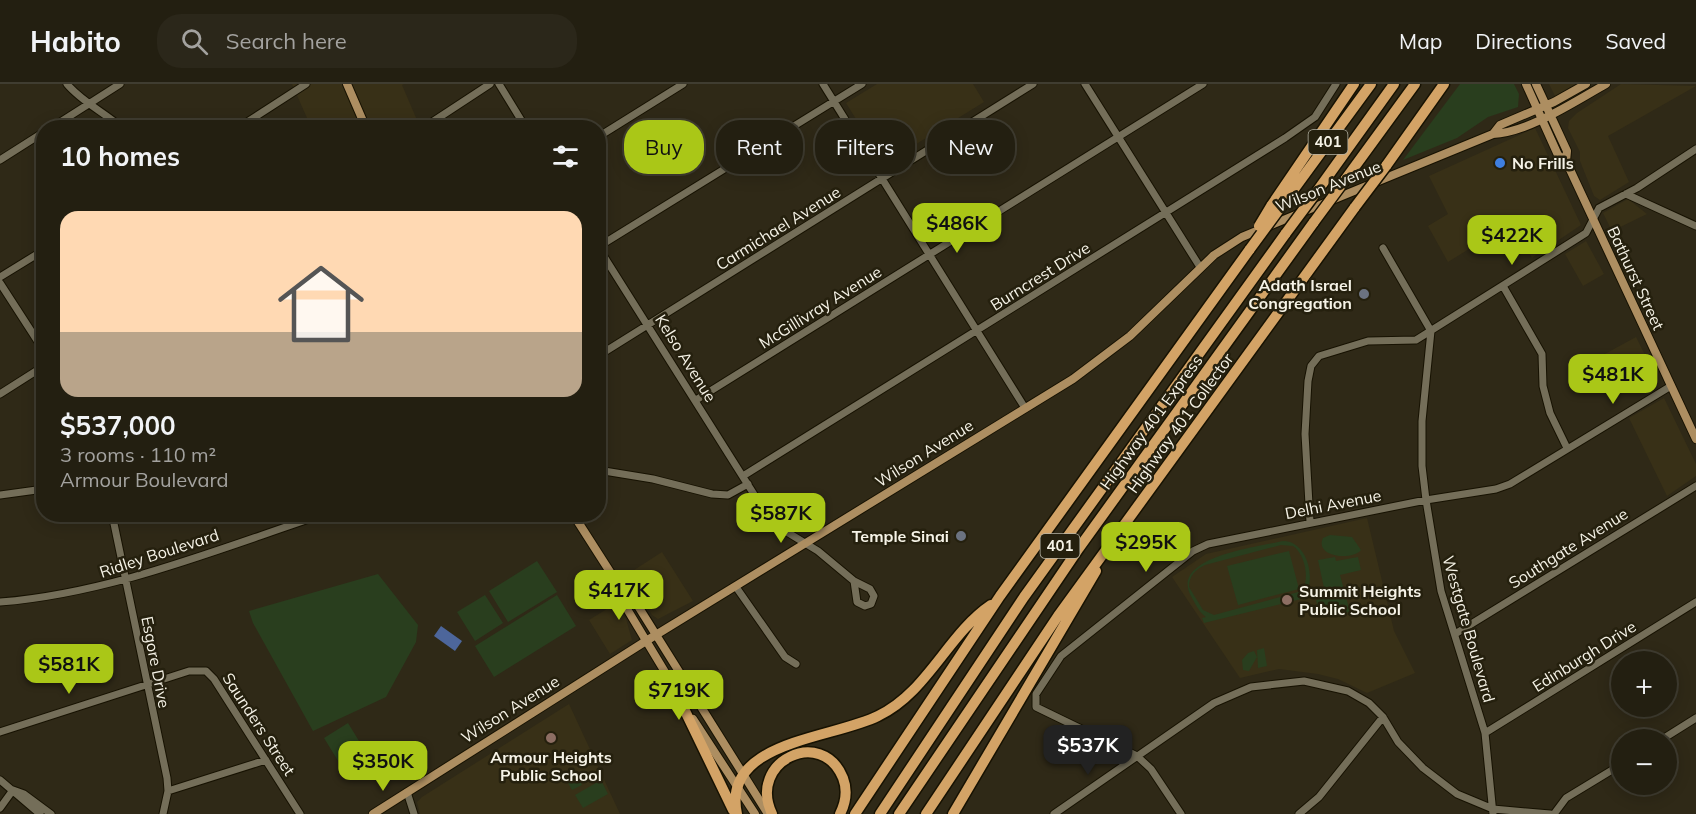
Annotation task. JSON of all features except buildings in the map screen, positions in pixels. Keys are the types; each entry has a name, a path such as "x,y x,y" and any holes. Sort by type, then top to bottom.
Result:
{"highway":[{"path":"1247,251 1271,206 1354,84"},
{"name":"401","path":"855,814 997,601 1247,251 1371,84"},
{"name":"Highway 401 Express","path":"880,814 1024,597 1394,84"},
{"name":"Highway 401 Express","path":"900,814 1099,519 1415,84"},
{"name":"Highway 401 Collector","path":"926,814 1058,616 1444,84"},
{"path":"953,814 1088,587 1107,548"},
{"path":"736,814 734,795 736,785 748,766 775,750 864,724 890,711 924,679 978,614 997,601"},
{"path":"672,684 736,814"},
{"path":"770,814 767,789 776,767 785,758 812,753 829,758 842,776 847,791 840,814"}],"main road":[{"path":"347,84 363,120"},
{"name":"Bathurst Street","path":"1526,84 1544,112"},
{"name":"Bathurst Street","path":"1536,84 1558,155 1566,161 1591,219 1696,440"},
{"name":"Wilson Avenue","path":"1544,112 1586,84"},
{"name":"Wilson Avenue","path":"373,814 646,641 805,546 1073,379 1121,344 1200,267 1242,237 1493,134 1505,133 1544,112 1606,84"},
{"path":"578,522 621,589 633,598 770,814"},
{"path":"621,589 624,604 646,641 755,814"}],"street":[{"path":"67,84 81,99 112,120"},
{"path":"63,120 120,84"},
{"path":"250,120 306,84"},
{"path":"435,120 490,84"},
{"path":"499,84 521,120"},
{"path":"606,132 683,84"},
{"path":"824,84 1025,408"},
{"path":"606,242 862,84"},
{"name":"Carmichael Avenue","path":"606,351 1033,84"},
{"path":"1085,84 1200,267"},
{"name":"McGillivray Avenue","path":"696,400 1203,84"},
{"name":"Burncrest Drive","path":"743,476 1166,214 1315,117 1336,84"},
{"path":"0,160 36,137"},
{"path":"1310,522 1305,434 1311,366 1319,356 1368,341 1416,340 1586,233 1591,219 1599,208 1626,194 1696,149"},
{"path":"1626,194 1696,226"},
{"path":"1383,248 1431,331"},
{"path":"0,277 36,255"},
{"name":"Kelso Avenue","path":"606,259 748,484"},
{"path":"0,283 36,339"},
{"path":"1503,286 1542,354 1543,386 1550,413 1567,448"},
{"name":"Westgate Boulevard","path":"1431,331 1422,421 1422,466 1426,500 1442,591 1485,733 1493,811"},
{"path":"0,394 36,371"},
{"name":"Delhi Avenue","path":"1137,756 1045,713 1036,707 1034,699 1061,656 1193,551 1208,544 1310,522 1496,489 1510,484 1671,386"},
{"path":"606,471 653,479 712,494 728,495 748,484 772,523 805,546 818,551 854,581"},
{"name":"Southgate Avenue","path":"1455,634 1696,486"},
{"path":"0,495 36,490"},
{"name":"Esgore Drive","path":"114,522 168,791 163,814"},
{"name":"Ridley Boulevard","path":"0,602 64,595 126,579 300,522"},
{"path":"736,587 785,657 796,664"},
{"name":"Edinburgh Drive","path":"1485,733 1696,602"},
{"name":"Saunders Street","path":"0,732 195,669 210,673 300,814"},
{"path":"1054,814 1223,699 1251,687 1279,682 1304,681 1348,691 1369,703 1383,717 1398,742 1423,768 1457,794 1493,811 1552,814 1566,798 1611,771"},
{"path":"1299,814 1319,797 1383,717"},
{"path":"1677,730 1696,718"},
{"path":"1137,756 1151,769 1181,814"},
{"path":"168,791 266,760"},
{"path":"0,780 51,814"},
{"path":"0,808 14,790"},
{"path":"14,790 20,799 40,814"},
{"path":"407,792 414,814"}],"shaded area":[{"path":"292,84 404,84 402,85 417,120 308,120"},
{"path":"877,84 973,84 984,102 955,120 927,120 927,137 915,145 915,120 857,120 846,103"},
{"path":"1549,84 1580,84 1556,98"},
{"path":"1621,84 1696,86 1608,136 1629,182 1600,200 1594,196 1580,161 1580,152 1568,128 1569,121 1577,113"},
{"path":"1535,128 1581,225 1532,258 1511,223 1448,262 1428,226 1448,214 1429,176"},
{"path":"1628,199 1647,214 1612,231 1603,213"},
{"path":"1586,241 1604,274 1583,286 1565,254"},
{"path":"1636,337 1650,365 1617,385 1603,355"},
{"path":"1664,398 1696,464 1696,476 1667,496 1629,418"},
{"name":"Summit Heights Public School","path":"1367,518 1394,631 1415,673 1367,693 1338,679 1279,669 1240,678 1172,577 1206,554"},
{"path":"662,552 693,601 658,619 652,615 628,574"},
{"path":"615,604 626,619 632,640 610,654 589,620"},
{"name":"Armour Heights Public School","path":"569,704 620,814 420,814 417,802 422,797"}],"green space":[{"path":"1460,84 1514,84 1519,94 1518,107 1488,117 1457,138 1403,160"},
{"path":"1330,535 1352,537 1361,550 1343,556 1329,553 1322,544 1323,538"},
{"path":"1283,541 1291,542 1303,552 1310,576 1307,592 1312,591 1313,596 1204,623 1202,618 1206,617 1192,598 1188,584 1192,573 1203,564 1218,556","holes":["1281,545 1293,546 1301,555 1305,567 1306,580 1302,591 1214,615 1203,610 1189,587 1193,574 1205,565"]},
{"path":"1289,551 1299,589 1238,605 1227,566"},
{"path":"1335,557 1336,561 1358,557 1361,570 1340,575 1350,612 1324,617 1323,613 1319,613 1316,600 1326,597 1318,560"},
{"path":"537,561 557,592 508,622 489,591"},
{"path":"378,574 418,625 416,642 386,697 313,731 253,623 249,611"},
{"path":"485,595 503,623 475,641 457,612"},
{"path":"557,595 576,626 494,677 475,646"},
{"path":"1264,648 1267,666 1258,668 1257,650"},
{"path":"1254,651 1257,657 1249,671 1243,670 1242,660 1248,653"},
{"path":"348,723 367,754 343,769 324,738"},
{"path":"574,768 582,785 572,790 563,774"},
{"path":"601,780 608,794 583,808 575,795"}],"water":[{"path":"441,626 462,641 455,651 434,636"}],"place":[{"name":"No Frills","path":"1500,163"},
{"name":"Adath Israel Congregation","path":"1364,294"},
{"name":"Temple Sinai","path":"961,536"},
{"name":"Summit Heights Public School","path":"1287,600"},
{"name":"Armour Heights Public School","path":"551,738"}]}
